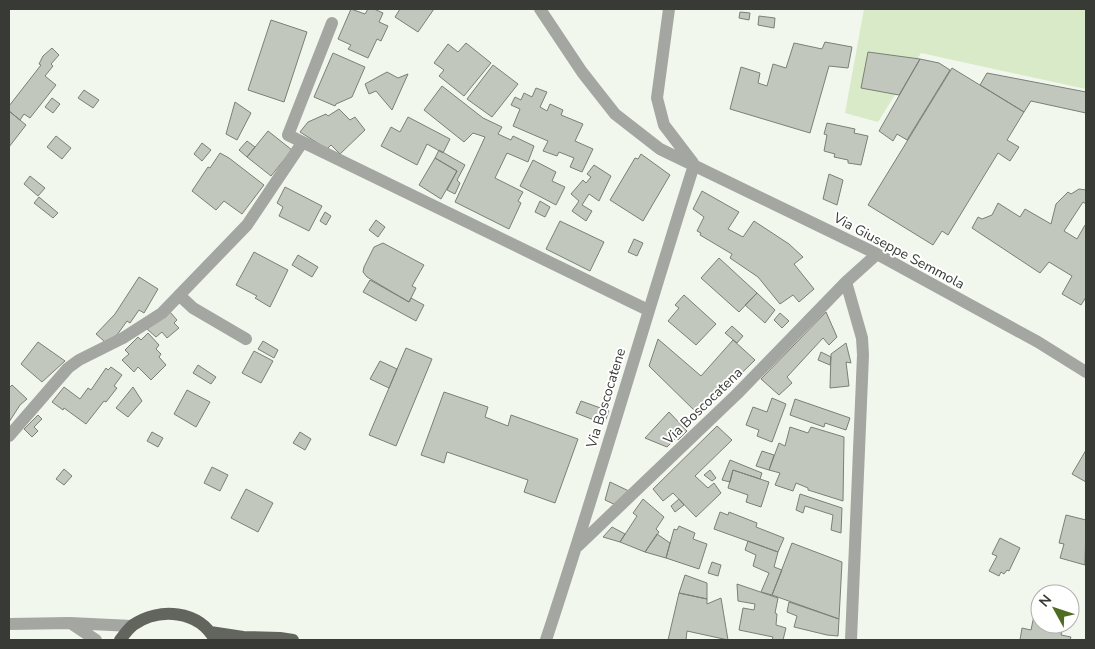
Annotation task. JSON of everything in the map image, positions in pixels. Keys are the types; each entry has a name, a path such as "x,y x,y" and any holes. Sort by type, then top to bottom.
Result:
{"main road":[{"path":"120,640 132,626 152,616 172,613 193,618 212,636 293,640"}],"street":[{"name":"Via Giuseppe Semmola","path":"540,9 582,72 615,114 660,149 877,254 1038,342 1086,372"},
{"name":"Via Giuseppe Semmola","path":"669,9 657,98 664,125 694,165"},
{"path":"332,23 288,135 648,310"},
{"path":"9,436 68,368 79,360 124,338 162,313 246,225 302,143"},
{"name":"Via Boscocatene","path":"546,640 577,548 648,310 694,165"},
{"name":"Via Boscocatena","path":"577,548 738,394 846,282 877,254"},
{"path":"846,282 862,338 863,355 851,640"},
{"path":"179,295 193,308 246,339"},
{"path":"9,624 70,623 132,626"},
{"path":"70,623 96,640"}],"green space":[{"path":"864,9 1086,9 1086,89 921,53 878,122 845,113"}],"building":[{"path":"351,9 365,14 368,9 374,9 383,13 379,22 388,26 381,41 377,39 368,58 348,49 351,45 338,39"},
{"path":"400,9 434,9 418,32 395,17"},
{"path":"740,12 750,13 749,20 739,18"},
{"path":"759,16 775,18 774,28 758,25"},
{"path":"271,20 307,32 284,102 248,90"},
{"path":"825,42 852,47 848,68 829,66 810,133 730,109 741,67 760,73 758,83 767,86 773,64 786,68 794,43 822,49"},
{"path":"466,43 491,63 464,96 439,76 444,70 434,63 448,44 458,52"},
{"path":"52,48 59,55 51,64 53,66 45,76 56,85 30,118 24,114 20,120 9,111 9,106 41,65 39,64 43,56"},
{"path":"868,52 920,59 899,95 861,88"},
{"path":"333,53 365,67 352,97 335,106 314,97"},
{"path":"920,59 939,63 950,70 907,140 897,134 893,141 879,131"},
{"path":"493,65 518,84 492,117 467,99"},
{"path":"952,68 1024,112 1007,140 1019,147 1010,161 998,153 948,235 942,231 933,245 868,205"},
{"path":"387,72 398,78 408,74 392,110 376,91 369,94 365,84"},
{"path":"987,73 1086,92 1086,113 1031,101 1024,112 980,85"},
{"path":"442,86 483,118 502,127 498,134 511,140 513,136 534,146 528,162 507,153 495,178 523,192 518,201 521,203 509,229 455,202 485,137 473,133 464,142 424,110"},
{"path":"536,88 547,92 540,107 547,111 550,104 563,110 561,115 583,124 575,141 593,149 582,172 570,167 574,158 559,152 557,156 543,151 548,141 513,126 520,109 511,105 515,97 521,100 524,93 532,97"},
{"path":"84,90 99,100 93,108 78,98"},
{"path":"52,98 60,104 53,113 45,107"},
{"path":"235,102 251,113 237,140 226,134"},
{"path":"339,109 350,120 355,117 365,130 340,154 331,145 327,149 300,132 308,122 326,114 328,116"},
{"path":"9,111 26,125 9,147"},
{"path":"408,117 450,139 443,153 427,144 417,165 381,146 391,127 400,132"},
{"path":"827,123 855,129 854,133 868,136 861,165 848,163 848,160 834,157 835,154 824,151 827,135 824,134"},
{"path":"268,131 292,150 271,176 247,157"},
{"path":"56,136 71,148 62,159 47,147"},
{"path":"247,141 255,147 247,157 239,150"},
{"path":"202,143 211,150 202,161 194,154"},
{"path":"439,150 465,165 457,180 460,183 455,194 447,190 457,171 435,158"},
{"path":"220,153 264,185 242,214 224,201 216,210 192,191"},
{"path":"641,154 670,175 643,221 610,200 635,158 638,159"},
{"path":"435,158 457,171 441,199 419,185"},
{"path":"533,160 556,172 552,181 565,187 556,205 520,186"},
{"path":"594,165 611,176 599,201 589,194 582,205 592,211 586,221 572,211 579,201 571,194 583,180 586,183 591,177 587,174"},
{"path":"829,174 843,180 837,205 823,199"},
{"path":"30,176 45,188 38,196 24,184"},
{"path":"285,187 322,206 309,231 279,216 283,207 277,203"},
{"path":"1079,189 1086,190 1086,204 1083,202 1064,231 1077,239 1086,226 1086,297 1081,305 1062,294 1072,276 1049,262 1040,273 972,228 978,217 982,219 992,215 998,203 1020,217 1025,209 1051,224 1056,204 1068,192 1071,194"},
{"path":"702,191 739,212 728,229 743,237 754,221 789,244 803,257 794,264 814,289 799,302 793,295 780,304 758,277 730,258 732,254 700,235 701,233 697,231 704,217 693,209"},
{"path":"39,197 58,213 53,218 34,203"},
{"path":"540,201 550,207 545,217 535,212"},
{"path":"325,212 331,216 326,225 320,221"},
{"path":"376,220 385,227 378,237 369,230"},
{"path":"560,221 604,242 590,271 546,249"},
{"path":"634,239 643,243 637,256 628,252"},
{"path":"383,243 424,265 412,286 416,288 409,302 367,277 363,272 374,247"},
{"path":"254,252 288,270 270,307 255,298 257,296 236,285"},
{"path":"298,255 318,267 312,277 292,265"},
{"path":"719,258 757,293 739,312 701,278"},
{"path":"139,277 158,289 144,313 139,310 130,323 127,321 117,335 105,342 96,334 115,314"},
{"path":"370,280 409,302 411,298 424,305 416,321 363,292"},
{"path":"757,293 775,310 765,323 745,305"},
{"path":"684,295 716,324 696,345 668,321 679,308 675,305"},
{"path":"170,312 177,320 174,323 179,328 167,338 162,332 156,337 147,329"},
{"path":"826,312 837,337 829,345 823,338 787,377 792,383 779,395 761,379"},
{"path":"780,313 789,321 782,328 774,320"},
{"path":"732,326 743,336 737,343 725,333"},
{"path":"148,333 159,345 156,349 161,354 159,357 166,365 151,380 138,367 134,372 122,360 129,354 125,350 138,337 141,340"},
{"path":"658,339 701,376 733,340 755,360 699,415 649,366"},
{"path":"263,341 278,350 274,358 258,349"},
{"path":"38,342 65,361 42,382 21,364"},
{"path":"846,343 851,363 846,362 849,386 830,388 831,354"},
{"path":"406,348 432,359 396,446 369,435"},
{"path":"254,351 273,361 261,383 242,373"},
{"path":"821,352 831,357 830,365 818,360"},
{"path":"380,361 397,369 389,388 370,379"},
{"path":"198,365 216,377 211,384 193,373"},
{"path":"111,367 122,375 114,386 117,388 86,424 52,402 64,387 80,399 88,388 91,390 106,368 108,370"},
{"path":"12,385 27,399 20,405 9,422 9,388"},
{"path":"133,387 142,401 128,417 116,408"},
{"path":"187,390 210,402 196,427 174,414"},
{"path":"444,392 488,407 485,417 508,426 511,415 578,439 555,503 524,492 528,480 447,452 444,463 421,455"},
{"path":"772,398 786,404 772,442 757,436 759,430 746,425 753,407 767,412"},
{"path":"795,399 850,418 846,430 825,423 824,427 790,415"},
{"path":"581,401 609,411 604,424 576,413"},
{"path":"669,412 687,431 667,447 645,438"},
{"path":"38,415 42,419 34,427 38,431 32,437 24,429"},
{"path":"717,426 732,440 695,476 708,488 714,483 721,493 696,517 673,493 663,501 653,489"},
{"path":"790,427 808,433 811,427 844,437 843,501 808,490 808,488 796,483 793,491 775,485 780,473 769,470 779,443 785,446"},
{"path":"152,432 163,438 158,447 147,441"},
{"path":"300,432 311,439 305,450 293,443"},
{"path":"1086,450 1086,482 1072,474"},
{"path":"762,451 774,455 769,470 756,466"},
{"path":"730,460 762,473 760,479 733,470 730,482 722,480"},
{"path":"212,467 228,475 220,491 204,483"},
{"path":"64,469 72,476 64,485 56,479"},
{"path":"710,470 716,478 712,481 704,475"},
{"path":"733,470 769,482 761,507 746,502 748,495 728,488"},
{"path":"610,482 631,492 618,506 605,500"},
{"path":"246,489 273,503 258,532 231,518"},
{"path":"800,494 842,508 841,533 831,530 833,515 805,506 803,513 796,510"},
{"path":"643,499 664,517 656,529 659,532 645,552 620,542 637,516 633,513"},
{"path":"679,499 684,505 675,512 671,506"},
{"path":"720,512 728,515 729,512 757,523 756,527 784,538 778,552 714,529"},
{"path":"1066,515 1086,520 1085,565 1060,558 1064,544 1059,543"},
{"path":"679,526 695,533 693,539 707,544 699,569 666,558 674,529 677,530"},
{"path":"612,527 625,534 620,542 603,537"},
{"path":"657,534 670,543 666,558 645,552"},
{"path":"1000,538 1020,548 1009,571 1007,570 1004,574 1001,572 999,576 989,571 997,556 992,554"},
{"path":"748,541 778,552 774,567 782,570 772,595 761,592 769,573 753,566 756,555 745,550"},
{"path":"792,543 842,562 839,619 772,595"},
{"path":"712,562 721,565 718,576 708,573"},
{"path":"685,575 707,583 707,599 679,593"},
{"path":"737,584 778,598 775,613 777,614 776,625 786,628 783,640 772,640 773,637 739,630 743,608 754,610 755,604 738,601"},
{"path":"679,593 707,599 707,604 721,598 728,640 687,631 686,640 668,640"},
{"path":"789,602 839,619 838,636 794,627 797,616 787,612"},
{"path":"1022,628 1030,630 1030,634 1061,634 1071,637 1070,640 1020,640"}]}
